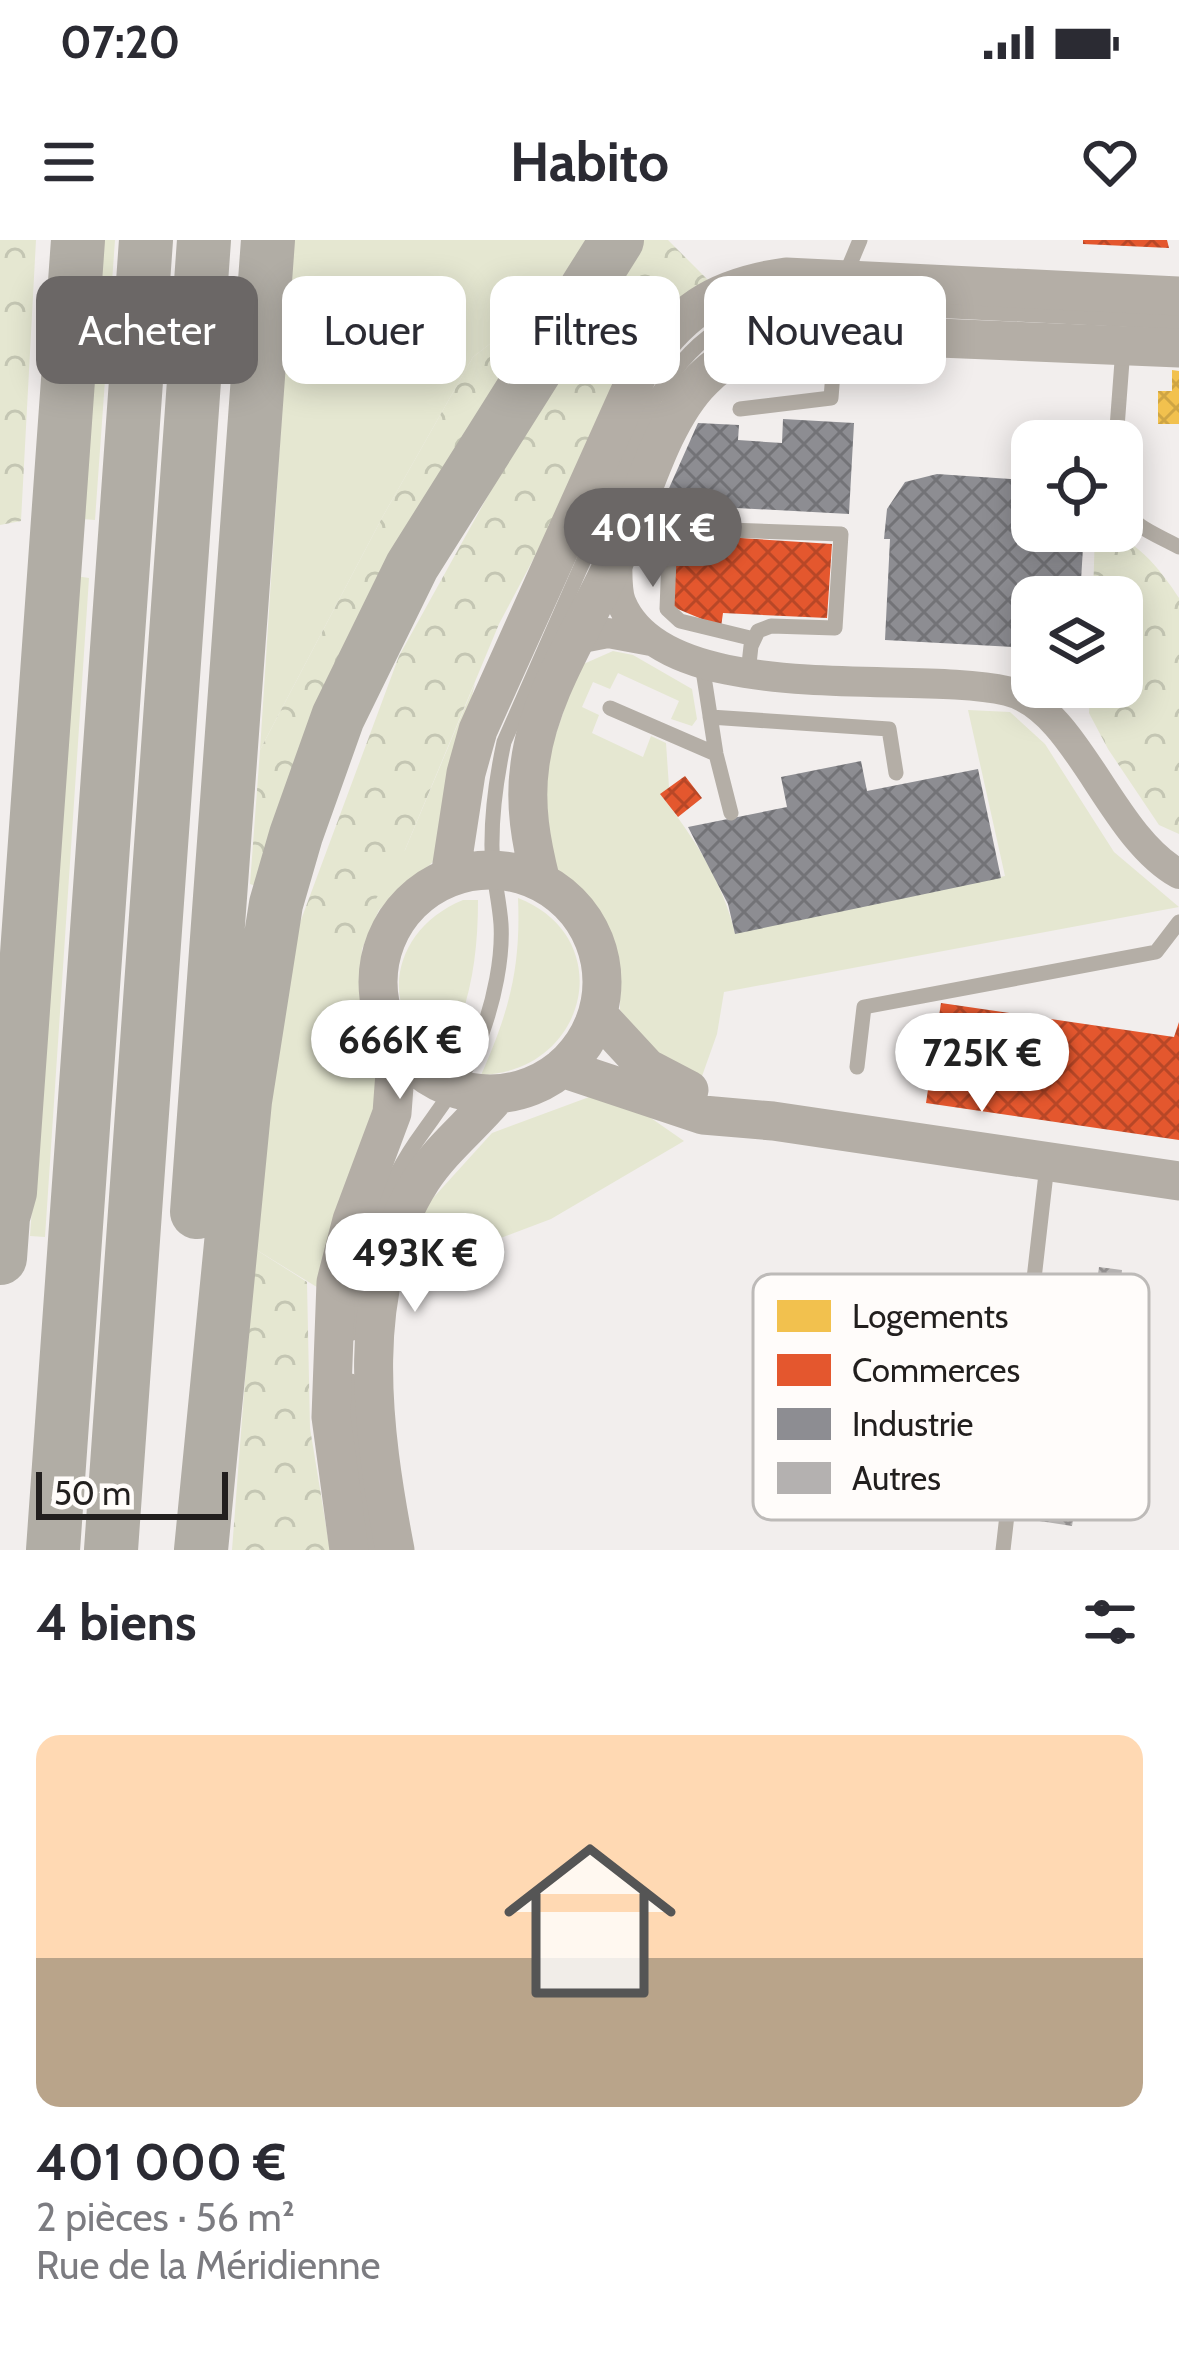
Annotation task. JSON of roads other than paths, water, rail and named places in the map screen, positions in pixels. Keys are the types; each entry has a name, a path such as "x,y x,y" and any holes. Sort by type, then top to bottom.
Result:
{"highway":[{"path":"1,1230 10,1192 78,240"},
{"path":"53,1550 146,240"},
{"path":"111,1550 204,240"},
{"path":"174,1550 268,240"},
{"path":"201,1550 248,1080 276,904 296,835 338,718 412,566 616,240"}],"street":[{"path":"946,295 1122,321 1179,348"},
{"path":"946,339 1064,346 1179,296"},
{"path":"450,877 466,773 478,730 620,412 658,342 704,303"},
{"path":"541,882 526,804 540,722 666,438 704,378"},
{"path":"617,556 620,600 651,641"},
{"path":"578,640 608,633 651,641 702,664 748,673 1015,693 1062,729 1142,847 1179,874"},
{"path":"493,869 541,882 566,898 585,921 597,948 602,977 598,1015 582,1046 562,1068 540,1082 496,1096 454,1089 422,1072 397,1046 383,1020 377,992 383,949 403,910 424,890 450,877 493,869"},
{"path":"598,1015 647,1068 694,1092 773,1121"},
{"path":"349,1550 334,1460 330,1399 336,1282 352,1220 392,1113 397,1046"},
{"path":"562,1068 703,1114 1179,1180"},
{"path":"395,1550 374,1403 383,1276 420,1182 496,1096"}],"lane":[{"path":"845,276 860,240"},
{"path":"352,1352 358,1291 372,1234 412,1147 454,1089 482,1035 492,996 501,925 493,869 494,790 504,742 655,398 680,360 710,334 746,314 782,306 1179,322"},
{"path":"1117,420 1122,321"},
{"path":"740,409 831,398 832,384"},
{"path":"748,673 758,632 771,626 836,628 842,534 674,528 670,532 667,609 680,621 754,639"},
{"path":"1143,528 1179,547"},
{"path":"702,664 731,813"},
{"path":"610,708 716,754"},
{"path":"710,717 890,729 896,773"},
{"path":"857,1067 864,1007 1156,952 1179,922"},
{"path":"1035,1274 1048,1162"},
{"path":"351,1372 352,1425 372,1550"},
{"path":"1003,1550 1006,1520"}]}
